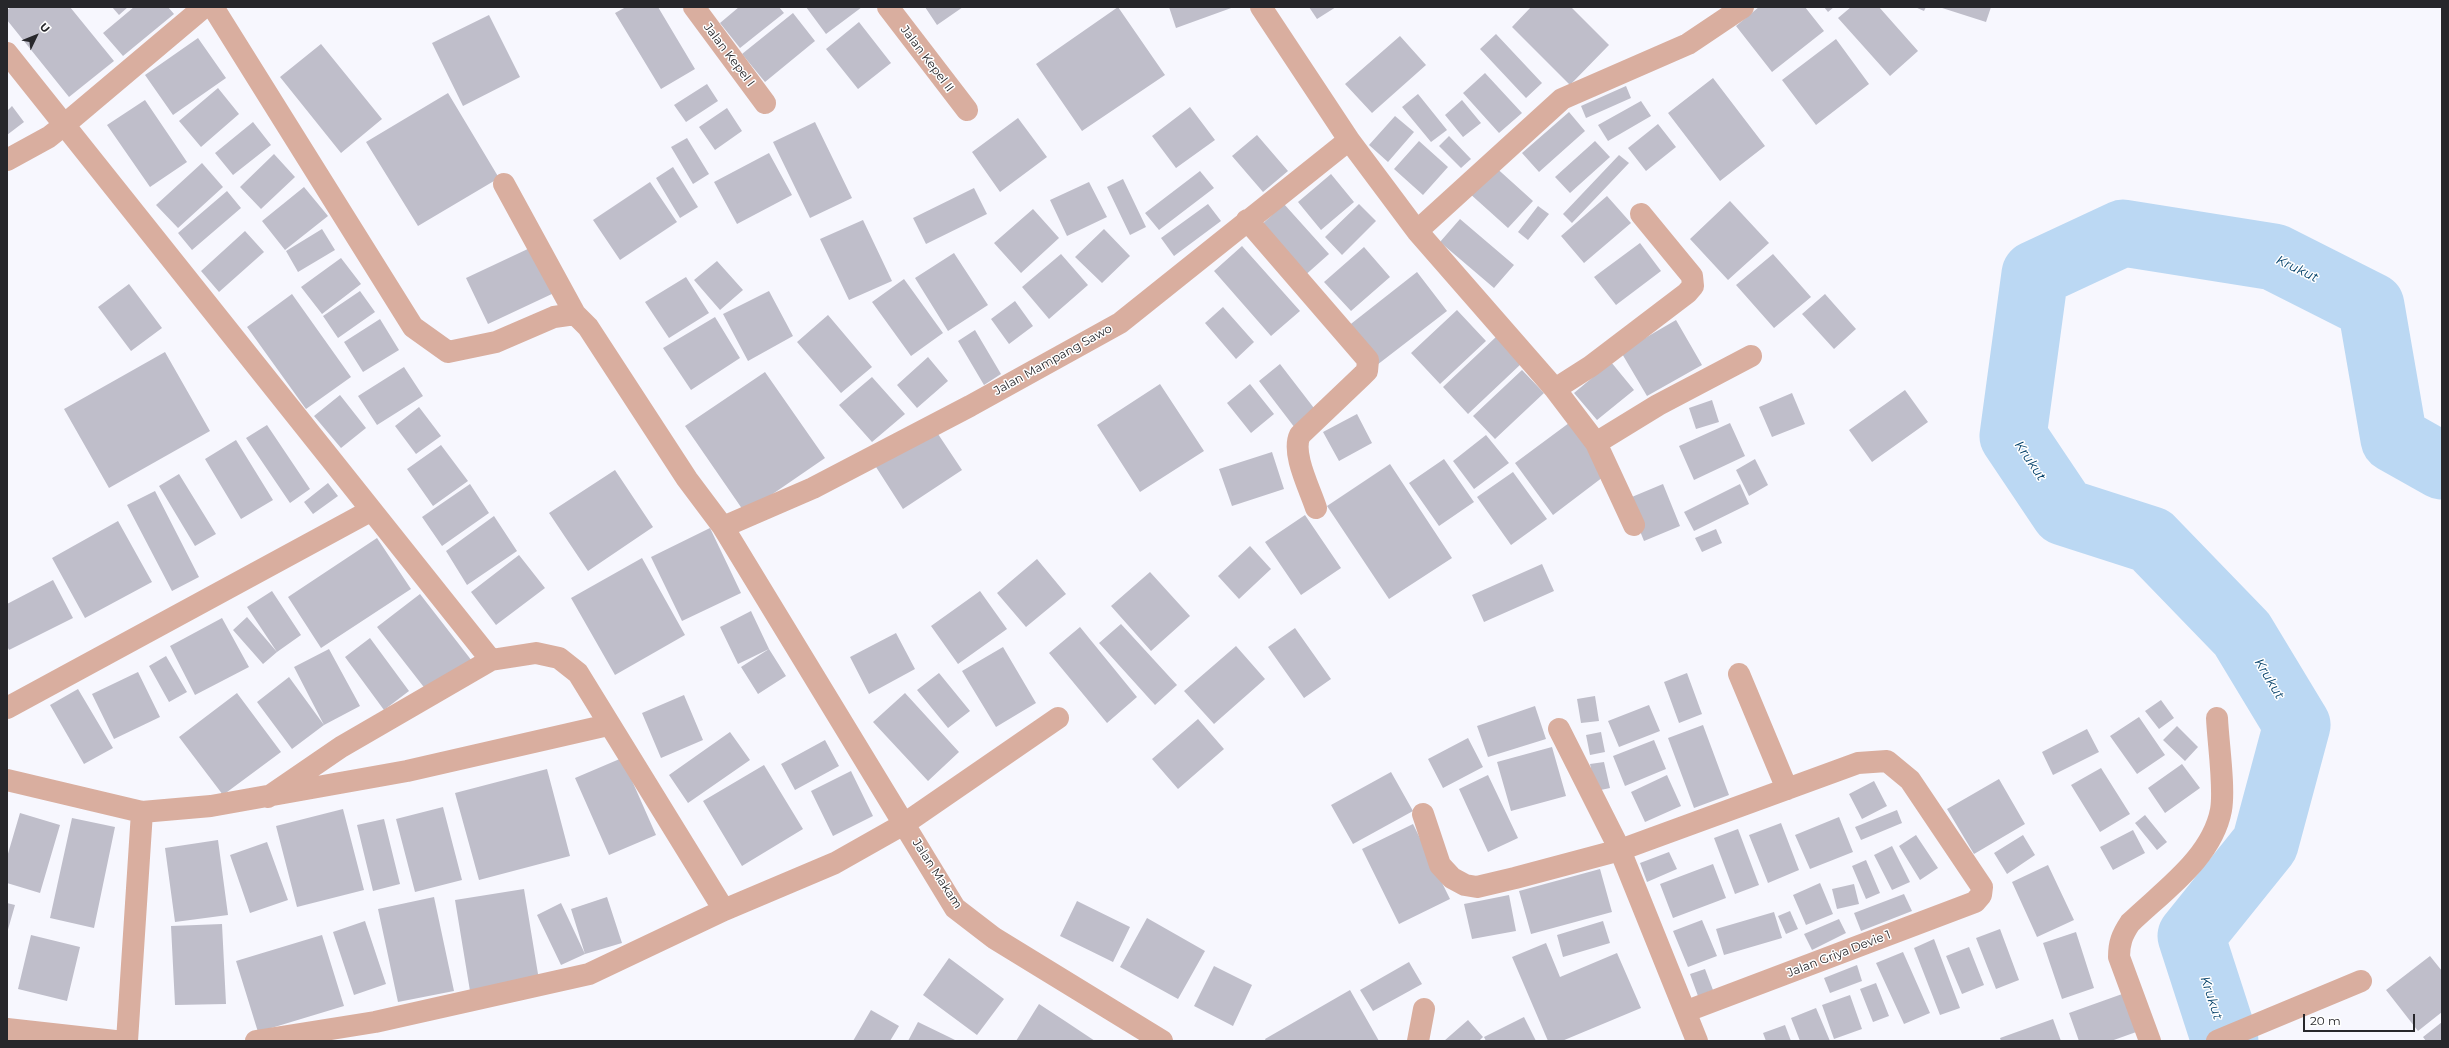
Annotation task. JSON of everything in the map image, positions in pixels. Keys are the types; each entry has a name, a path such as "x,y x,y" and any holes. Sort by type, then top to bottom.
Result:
{"street":[{"path":"7,160 49,137 204,7"},
{"path":"213,7 413,327 448,352 496,342 554,317 575,314"},
{"name":"Jalan Kepel I","path":"694,7 765,103"},
{"name":"Jalan Kepel II","path":"888,7 967,110"},
{"path":"1261,7 1349,140 1417,231 1555,389 1596,443 1634,525"},
{"path":"1417,231 1562,99 1688,44 1743,7"},
{"path":"7,53 370,511 491,660"},
{"name":"Jalan Mampang Sawo","path":"723,527 813,488 970,406 1120,323 1349,140"},
{"name":"Jalan Makam","path":"504,184 575,314 588,327 687,479 723,527 955,908 994,938 1162,1041"},
{"path":"1555,389 1590,366 1687,293 1693,286 1692,276 1642,214"},
{"path":"1247,220 1368,360 1367,371 1300,435 1297,441 1298,456 1316,508"},
{"path":"1596,443 1658,405 1751,356"},
{"path":"7,708 370,511"},
{"path":"268,797 341,747 491,660 536,653 559,658 578,673 608,725 724,910"},
{"path":"1423,814 1440,865 1452,878 1465,885 1477,887 1620,850 1787,789 1739,674"},
{"path":"256,1041 375,1022 590,974 724,910 836,863 904,824 1058,718"},
{"path":"2150,1041 2119,957 2119,946 2122,934 2130,923 2189,866 2205,848 2214,830 2221,809 2217,718"},
{"path":"7,780 142,812 211,806 408,771 608,725"},
{"path":"1559,729 1620,850 1698,1041"},
{"name":"Jalan Griya Devie 1","path":"1687,1011 1975,902 1981,896 1982,887 1910,780 1887,761 1858,763 1787,789"},
{"path":"128,1041 142,812"},
{"path":"2217,1041 2361,981"},
{"path":"1418,1041 1424,1009"},
{"path":"7,1029 115,1041"}],"building":[{"path":"11,7 70,7 114,61 69,97 7,20 7,10"},
{"path":"112,7 128,7 119,15"},
{"path":"134,7 168,7 174,14 123,56 103,33"},
{"path":"626,7 658,7 695,69 661,89 615,13"},
{"path":"739,7 779,7 784,13 740,48 720,23"},
{"path":"806,7 862,7 826,34"},
{"path":"925,7 963,7 937,25"},
{"path":"1118,7 1165,75 1082,131 1036,64"},
{"path":"1169,7 1234,7 1176,28"},
{"path":"1309,7 1336,7 1317,19"},
{"path":"1531,7 1571,7 1609,45 1570,85 1512,27"},
{"path":"1759,7 1805,7 1824,31 1772,72 1736,26"},
{"path":"1824,7 1834,7 1828,12"},
{"path":"1851,7 1879,7 1918,51 1890,76 1838,18"},
{"path":"1915,7 1926,7 1924,11"},
{"path":"1939,7 1991,7 1986,22"},
{"path":"793,13 815,41 765,82 742,54"},
{"path":"489,15 520,77 463,106 432,43"},
{"path":"859,22 891,63 858,89 826,49"},
{"path":"1496,34 1542,83 1526,98 1480,49"},
{"path":"1400,36 1426,65 1372,113 1345,84"},
{"path":"198,38 226,78 173,115 145,75"},
{"path":"1836,39 1869,84 1816,125 1782,80"},
{"path":"321,44 382,119 341,153 280,77"},
{"path":"1485,73 1522,113 1499,133 1463,93"},
{"path":"1713,78 1765,146 1720,181 1668,113"},
{"path":"707,84 718,101 686,122 674,105"},
{"path":"1626,86 1631,98 1586,118 1581,106"},
{"path":"218,88 239,114 201,147 179,121"},
{"path":"448,93 499,178 418,226 366,142"},
{"path":"1418,94 1447,130 1431,142 1402,107"},
{"path":"145,100 187,162 150,187 107,125"},
{"path":"1462,100 1481,123 1463,137 1445,115"},
{"path":"1641,101 1651,116 1608,141 1598,125"},
{"path":"12,106 24,122 7,135 7,111"},
{"path":"1190,107 1215,140 1176,168 1152,136"},
{"path":"727,108 742,131 715,150 699,127"},
{"path":"1569,112 1585,131 1539,172 1522,153"},
{"path":"1395,116 1414,132 1388,162 1369,145"},
{"path":"1018,118 1047,157 1000,192 972,152"},
{"path":"253,122 271,145 233,175 215,153"},
{"path":"815,122 852,198 810,218 773,142"},
{"path":"1658,124 1676,147 1646,171 1628,148"},
{"path":"1257,135 1288,171 1263,192 1232,156"},
{"path":"1449,136 1471,159 1461,168 1439,146"},
{"path":"687,138 709,174 693,184 671,147"},
{"path":"1419,141 1448,167 1423,195 1394,169"},
{"path":"1595,141 1610,157 1570,193 1555,177"},
{"path":"769,153 792,195 737,224 714,182"},
{"path":"274,154 295,177 261,209 240,187"},
{"path":"1619,155 1629,163 1572,223 1563,214"},
{"path":"202,163 223,187 178,228 156,205"},
{"path":"1492,164 1533,201 1508,228 1468,192"},
{"path":"673,167 698,207 680,218 656,178"},
{"path":"1200,171 1214,188 1159,230 1145,213"},
{"path":"1331,174 1354,202 1321,230 1298,202"},
{"path":"1123,179 1146,227 1130,235 1107,187"},
{"path":"650,182 677,222 620,260 593,220"},
{"path":"1089,182 1107,217 1067,236 1050,200"},
{"path":"304,187 328,216 285,250 262,221"},
{"path":"974,188 987,214 926,244 913,218"},
{"path":"227,191 241,208 192,250 178,233"},
{"path":"1607,196 1631,223 1584,263 1561,236"},
{"path":"1730,201 1769,243 1728,280 1690,239"},
{"path":"1208,204 1221,221 1174,256 1161,238"},
{"path":"1284,204 1329,254 1302,278 1258,228"},
{"path":"1359,204 1376,221 1342,255 1325,237"},
{"path":"1538,206 1549,214 1528,240 1518,232"},
{"path":"1033,209 1059,238 1021,273 994,243"},
{"path":"1460,219 1514,265 1494,288 1440,242"},
{"path":"863,220 892,281 849,300 820,239"},
{"path":"322,229 335,250 298,272 286,251"},
{"path":"1104,229 1130,256 1102,283 1075,257"},
{"path":"245,231 264,252 219,292 201,271"},
{"path":"1640,243 1661,271 1616,305 1594,277"},
{"path":"1242,246 1300,311 1271,336 1214,271"},
{"path":"532,247 554,293 488,324 466,278"},
{"path":"1364,247 1390,277 1351,311 1324,282"},
{"path":"954,253 988,305 948,331 915,278"},
{"path":"1061,254 1088,285 1049,319 1022,287"},
{"path":"1773,254 1811,297 1774,328 1736,285"},
{"path":"341,258 361,284 322,314 301,287"},
{"path":"717,261 743,290 720,310 694,280"},
{"path":"1417,272 1447,311 1377,365 1347,327"},
{"path":"686,277 709,313 669,338 645,302"},
{"path":"904,279 943,333 911,356 872,302"},
{"path":"129,284 162,328 131,351 98,307"},
{"path":"360,291 375,312 338,338 323,316"},
{"path":"769,291 793,336 748,361 723,314"},
{"path":"292,294 351,377 306,409 247,327"},
{"path":"1825,294 1856,329 1834,349 1802,314"},
{"path":"1015,301 1033,326 1009,344 991,319"},
{"path":"1223,307 1254,342 1236,359 1205,323"},
{"path":"1457,310 1486,341 1440,384 1411,353"},
{"path":"828,315 872,367 841,393 797,342"},
{"path":"715,317 740,358 691,390 663,348"},
{"path":"380,319 399,350 363,372 344,342"},
{"path":"1676,320 1702,365 1647,396 1621,352"},
{"path":"975,330 1001,374 984,385 958,341"},
{"path":"1497,336 1522,363 1468,414 1443,387"},
{"path":"165,352 210,431 109,488 64,409"},
{"path":"928,357 948,381 917,408 897,385"},
{"path":"1611,362 1634,390 1597,420 1574,393"},
{"path":"1280,364 1317,412 1295,428 1259,381"},
{"path":"404,367 423,396 377,425 358,396"},
{"path":"1522,370 1544,393 1495,439 1473,416"},
{"path":"765,372 825,458 745,513 685,426"},
{"path":"872,377 905,414 872,442 839,405"},
{"path":"1160,384 1204,451 1140,492 1097,425"},
{"path":"1250,384 1274,414 1251,433 1227,403"},
{"path":"1905,390 1928,422 1872,462 1849,430"},
{"path":"1792,393 1805,424 1772,437 1759,407"},
{"path":"340,395 366,428 341,448 314,416"},
{"path":"1712,400 1719,422 1696,429 1689,408"},
{"path":"419,407 441,436 416,454 395,426"},
{"path":"1357,414 1372,443 1339,461 1323,432"},
{"path":"1569,423 1607,474 1553,515 1515,463"},
{"path":"1730,423 1745,456 1694,480 1679,446"},
{"path":"267,425 310,489 290,503 246,438"},
{"path":"934,428 962,470 903,509 876,467"},
{"path":"1486,435 1509,463 1474,489 1453,461"},
{"path":"236,440 273,500 241,519 205,459"},
{"path":"441,445 468,481 433,506 407,469"},
{"path":"1272,452 1284,489 1232,506 1219,469"},
{"path":"1444,459 1474,502 1439,526 1409,483"},
{"path":"1755,459 1768,485 1749,496 1736,470"},
{"path":"1390,464 1452,558 1389,599 1327,506"},
{"path":"615,470 653,527 588,571 549,513"},
{"path":"1513,472 1547,519 1511,545 1477,497"},
{"path":"179,474 216,534 195,546 159,486"},
{"path":"328,483 338,496 313,514 304,502"},
{"path":"470,484 489,513 442,546 422,517"},
{"path":"1663,484 1680,526 1644,541 1627,499"},
{"path":"1740,484 1749,504 1694,531 1684,512"},
{"path":"155,491 199,577 172,591 127,505"},
{"path":"1305,515 1341,568 1301,595 1265,542"},
{"path":"494,516 517,551 467,585 446,551"},
{"path":"118,521 152,582 85,618 52,558"},
{"path":"710,528 741,593 682,621 651,557"},
{"path":"1716,529 1722,543 1702,552 1695,538"},
{"path":"377,538 411,589 321,648 288,597"},
{"path":"1250,546 1271,569 1239,599 1218,576"},
{"path":"519,555 545,588 496,625 471,592"},
{"path":"642,558 685,635 615,675 571,598"},
{"path":"1037,559 1066,594 1026,627 997,593"},
{"path":"1542,564 1554,591 1484,622 1472,595"},
{"path":"1150,572 1190,616 1151,651 1111,606"},
{"path":"53,580 73,618 9,650 7,646 7,604"},
{"path":"272,591 301,635 277,652 247,607"},
{"path":"980,591 1007,629 958,664 931,626"},
{"path":"420,594 472,661 430,695 377,627"},
{"path":"751,611 769,649 738,664 720,627"},
{"path":"247,617 277,652 263,664 233,630"},
{"path":"222,618 249,667 195,695 170,646"},
{"path":"1121,624 1177,685 1155,705 1099,643"},
{"path":"1080,627 1137,697 1107,723 1049,653"},
{"path":"1295,628 1331,679 1304,698 1268,647"},
{"path":"896,633 915,669 869,694 850,657"},
{"path":"370,638 409,691 384,710 345,657"},
{"path":"1236,646 1265,679 1214,724 1184,691"},
{"path":"1003,647 1036,703 996,727 962,671"},
{"path":"329,649 360,706 324,725 294,667"},
{"path":"769,649 786,676 758,694 741,667"},
{"path":"166,656 187,692 169,702 149,666"},
{"path":"138,672 160,717 114,739 92,694"},
{"path":"939,673 970,711 948,728 917,690"},
{"path":"1687,673 1702,714 1679,723 1664,682"},
{"path":"289,677 324,725 292,749 257,702"},
{"path":"78,689 113,748 84,764 50,705"},
{"path":"237,693 281,752 223,795 179,737"},
{"path":"905,693 959,752 928,781 873,722"},
{"path":"684,695 703,740 661,758 642,713"},
{"path":"1595,696 1599,721 1581,723 1577,699"},
{"path":"2161,700 2174,718 2159,729 2145,711"},
{"path":"1649,705 1660,731 1619,747 1608,721"},
{"path":"1535,706 1546,739 1488,757 1477,726"},
{"path":"2139,717 2165,755 2137,774 2110,736"},
{"path":"1198,719 1224,749 1178,789 1152,759"},
{"path":"1703,725 1729,795 1694,808 1668,738"},
{"path":"2177,726 2198,747 2185,761 2163,740"},
{"path":"2087,729 2099,752 2053,775 2042,752"},
{"path":"730,732 750,760 688,803 669,775"},
{"path":"1601,732 1605,752 1590,755 1586,735"},
{"path":"1468,738 1483,767 1443,788 1428,759"},
{"path":"825,740 839,766 795,790 781,764"},
{"path":"1654,740 1666,769 1625,786 1613,756"},
{"path":"1552,747 1566,796 1511,811 1497,762"},
{"path":"622,758 656,835 609,855 575,778"},
{"path":"1604,762 1610,788 1596,791 1590,764"},
{"path":"2182,764 2200,788 2165,813 2148,788"},
{"path":"764,765 803,829 742,866 703,801"},
{"path":"2101,768 2130,814 2100,832 2071,785"},
{"path":"547,769 570,856 479,880 455,793"},
{"path":"851,771 873,816 833,836 811,791"},
{"path":"1391,772 1413,811 1353,844 1331,805"},
{"path":"1488,775 1518,838 1488,852 1459,789"},
{"path":"1667,775 1681,806 1645,822 1631,792"},
{"path":"1999,779 2025,824 1974,854 1947,809"},
{"path":"1874,781 1887,806 1862,819 1849,794"},
{"path":"443,807 462,880 415,892 396,819"},
{"path":"343,809 364,890 297,907 276,826"},
{"path":"1897,810 1902,823 1861,840 1855,827"},
{"path":"20,813 60,825 40,893 7,883 7,857"},
{"path":"2145,815 2167,842 2157,850 2135,823"},
{"path":"1839,817 1853,852 1810,869 1795,835"},
{"path":"72,818 115,827 94,928 50,918"},
{"path":"384,819 400,884 373,891 357,825"},
{"path":"1781,823 1799,870 1768,883 1749,835"},
{"path":"1413,824 1450,899 1399,924 1362,849"},
{"path":"1738,829 1759,885 1735,894 1714,838"},
{"path":"2133,830 2145,853 2113,870 2100,847"},
{"path":"1916,835 1938,868 1920,880 1899,846"},
{"path":"2023,835 2035,855 2007,874 1994,853"},
{"path":"218,840 228,915 175,922 165,848"},
{"path":"267,842 288,900 250,913 230,855"},
{"path":"1892,846 1910,882 1892,890 1874,855"},
{"path":"1669,852 1677,869 1647,882 1640,863"},
{"path":"1866,860 1880,893 1866,899 1852,866"},
{"path":"1713,864 1726,898 1673,918 1660,884"},
{"path":"2048,865 2074,920 2037,937 2012,882"},
{"path":"1600,869 1612,912 1531,934 1519,891"},
{"path":"1820,883 1833,914 1806,925 1793,895"},
{"path":"1854,884 1859,904 1837,909 1832,889"},
{"path":"524,889 539,980 470,991 455,900"},
{"path":"1904,894 1912,911 1861,931 1854,913"},
{"path":"1509,895 1516,931 1472,939 1464,904"},
{"path":"434,897 454,991 398,1002 378,909"},
{"path":"607,897 622,943 585,954 571,909"},
{"path":"1077,901 1130,927 1113,962 1060,936"},
{"path":"7,903 15,905 7,933"},
{"path":"561,903 585,954 561,965 537,915"},
{"path":"1790,911 1798,929 1786,934 1778,916"},
{"path":"1774,912 1782,938 1724,955 1716,929"},
{"path":"1147,918 1205,951 1178,999 1120,967"},
{"path":"1839,919 1846,933 1812,950 1804,934"},
{"path":"1702,920 1717,956 1688,967 1673,931"},
{"path":"365,921 386,984 354,995 333,932"},
{"path":"1603,921 1610,943 1563,957 1557,935"},
{"path":"222,924 226,1004 175,1005 171,926"},
{"path":"2000,929 2019,980 1996,989 1976,938"},
{"path":"2076,932 2094,988 2062,999 2043,943"},
{"path":"31,935 80,947 67,1001 18,989"},
{"path":"322,935 344,1006 258,1032 236,961"},
{"path":"1934,939 1960,1008 1940,1015 1914,948"},
{"path":"1546,943 1560,977 1617,953 1641,1008 1562,1041 1548,1041 1512,957"},
{"path":"1969,947 1984,985 1962,994 1946,956"},
{"path":"1903,952 1930,1013 1904,1024 1876,963"},
{"path":"2430,956 2442,971 2442,1012 2418,1031 2386,990"},
{"path":"949,958 1004,999 977,1035 923,995"},
{"path":"1409,962 1422,984 1373,1011 1360,990"},
{"path":"1857,965 1862,981 1830,993 1824,978"},
{"path":"1214,966 1252,985 1233,1026 1194,1006"},
{"path":"1705,969 1713,990 1698,996 1690,974"},
{"path":"1876,983 1889,1016 1873,1022 1860,989"},
{"path":"1350,990 1379,1041 1266,1041 1265,1039"},
{"path":"2125,993 2139,1031 2111,1041 2079,1041 2069,1013"},
{"path":"1850,995 1862,1029 1834,1039 1822,1005"},
{"path":"1039,1004 1065,1021 1095,1041 1016,1041"},
{"path":"1816,1008 1830,1041 1800,1041 1791,1018"},
{"path":"871,1010 899,1026 890,1041 853,1041"},
{"path":"1524,1017 1536,1041 1486,1041 1484,1037"},
{"path":"2053,1019 2061,1041 2001,1041 2000,1038"},
{"path":"1468,1020 1483,1037 1479,1041 1444,1041"},
{"path":"918,1022 949,1037 957,1041 908,1041"},
{"path":"2442,1022 2442,1041 2426,1041 2423,1037"},
{"path":"1785,1025 1791,1041 1766,1041 1763,1033"}],"waterway":[{"name":"Krukut","path":"2225,1041 2191,936 2265,844 2297,725 2242,634 2151,540 2064,512 2013,436 2035,274 2123,233 2274,257 2371,306 2394,439 2442,466"}]}
